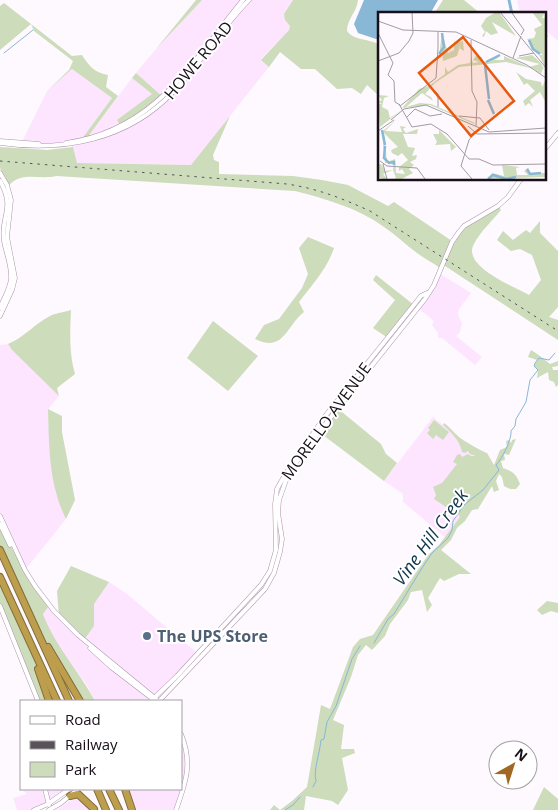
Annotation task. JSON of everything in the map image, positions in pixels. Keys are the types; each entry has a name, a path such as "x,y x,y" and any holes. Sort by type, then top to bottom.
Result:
{"highway":[{"path":"0,550 69,700"},
{"path":"0,577 57,700"},
{"path":"28,611 79,700"},
{"path":"29,640 49,700"},
{"path":"81,790 94,809"},
{"path":"97,790 106,810"},
{"path":"109,790 119,810"},
{"path":"125,790 132,810"},
{"path":"69,792 78,794 94,809"}],"street":[{"name":"HOWE ROAD","path":"0,142 40,144 71,142 102,134 130,120 152,106 177,84 243,0"},
{"name":"HOWE ROAD","path":"0,142 44,147 72,145 95,139 133,122 154,109 173,93 249,0"},
{"path":"546,148 558,133"},
{"path":"0,173 7,185 11,200 7,237 15,278 12,290 0,316"},
{"name":"MORELLO AVENUE","path":"155,700 265,588 274,572 280,552 282,540 278,513 279,500 289,472 425,299 434,285 452,242 459,232 464,226 498,206 520,180"},
{"path":"0,181 8,202 4,240 11,274 8,290 0,308"},
{"path":"0,516 20,561 51,608 78,635 155,700"},
{"path":"0,524 24,572 53,613 99,658 155,700"},
{"path":"0,606 38,700"},
{"path":"176,810 185,786 188,767 187,754 182,737"},
{"path":"45,790 50,810 69,792"},
{"path":"34,810 69,792"}],"shaded area":[{"path":"202,0 243,0 163,97 136,73"},
{"path":"249,0 293,0 284,14 290,26 289,30 261,59 269,67 191,165 76,163 72,145 114,132 153,109 173,93"},
{"path":"558,0 558,41 546,31 546,12 520,12 517,1"},
{"path":"72,69 112,98 81,140 44,145 21,144 47,91"},
{"path":"132,78 152,94 118,120 120,125 87,138"},
{"path":"442,275 471,293 459,309 458,314 462,324 460,332 456,336 482,357 475,365 442,338 438,338 438,333 432,325 434,321 418,308 436,279"},
{"path":"8,344 59,396 48,409 50,455 56,494 66,519 25,570 0,516 0,345"},
{"path":"433,417 497,468 445,537 403,502 403,494 384,481"},
{"path":"109,582 127,594 197,653 155,697 84,640 94,626 93,604"},
{"path":"48,607 95,654 153,699 94,700 86,684 57,644 47,626 43,613"},
{"path":"182,748 184,753 185,775 182,786"},
{"path":"23,790 67,790 34,810 17,810 13,798 27,794"},
{"path":"129,790 181,790 173,810 136,810"},
{"path":"77,796 82,799 90,810 56,810"}],"green space":[{"path":"196,0 202,0 156,49"},
{"path":"293,0 358,0 347,31 357,38 378,44 378,95 367,85 361,94 352,88 337,89 315,69 301,69 280,52 269,67 261,60 289,30 290,26 285,20 284,14"},
{"path":"443,0 464,0 479,12 435,12"},
{"path":"4,3 31,24 0,50 0,6"},
{"path":"31,24 72,56 82,55 99,73 108,75 106,87 118,96 87,138 81,140 112,98 72,69 47,91 69,70 73,61 34,31"},
{"path":"136,73 163,97 120,125 117,120 152,94 132,78"},
{"path":"230,116 213,155 214,160 219,162 219,174 293,176 348,185 388,206 394,202 452,241 464,226 498,206 501,210 479,235 472,252 475,260 491,275 529,295 541,280 532,255 520,249 511,251 497,240 503,231 513,240 526,230 530,233 540,221 540,233 558,251 558,307 549,317 558,320 558,340 442,264 440,268 423,257 374,220 353,209 330,201 295,191 57,176 25,177 9,185 0,168 0,147 47,150 73,147 77,163 191,165"},
{"path":"308,237 334,248 323,270 299,302 304,312 279,340 272,343 255,339 264,325 279,319 302,288 308,274 299,248"},
{"path":"376,275 414,305 388,338 373,328 395,300 373,280"},
{"path":"71,310 71,350 75,374 57,388 59,396 8,344 20,338 46,318"},
{"path":"213,321 258,356 228,391 187,358"},
{"path":"531,350 550,364 558,361 558,366 552,367 553,370 558,370 558,385 556,387 554,382 549,380 548,372 537,378 538,370 534,366 537,360 528,357"},
{"path":"337,408 381,444 386,454 397,463 384,481 319,432"},
{"path":"48,409 62,416 62,432 75,500 66,519 60,506 53,479"},
{"path":"434,420 449,432 443,440 436,435 433,439 427,433"},
{"path":"444,423 461,439 487,453 494,465 500,450 507,447 506,441 509,440 511,443 512,440 516,439 509,455 504,454 505,460 501,461 503,468 514,474 520,484 516,489 510,489 504,486 502,477 499,474 496,481 499,490 494,492 492,486 478,509 472,510 465,521 457,528 451,540 441,550 471,574 459,574 444,581 440,578 428,598 432,605 427,612 422,590 411,592 408,600 390,624 385,636 372,650 366,645 358,655 333,720 344,725 341,749 354,749 355,753 342,758 348,790 338,805 332,801 306,796 304,810 280,810 307,787 321,705 330,709 353,647 360,639 373,635 428,555 439,545 460,517 458,514 451,513 449,509 434,499 436,495 433,487 442,483 457,464 453,462 457,455 460,454 462,457 468,454 476,456 468,451 462,452 457,441 443,425"},
{"path":"0,526 30,582 48,607 43,614 48,626 94,700 79,700 28,611 0,550"},
{"path":"71,566 109,582 94,604 94,626 84,640 59,616 57,591"},
{"path":"0,577 29,639 49,700 38,700 0,606"},
{"path":"547,601 558,603 558,613 551,611 542,615 537,610"},
{"path":"544,787 558,799 558,810 533,810"},
{"path":"274,805 280,810 270,810"}],"water":[{"path":"364,0 438,0 431,12 378,12 378,40 358,33 354,24"}],"waterway":[{"path":"509,0 512,12"},
{"path":"4,53 33,30"},
{"name":"Vine Hill Creek","path":"374,643 432,553 448,538 452,530 453,521 464,505 483,490 499,470 496,465 506,449 516,419 526,402 530,380 538,370 534,366 535,363 539,358 549,360 555,353"},
{"name":"Vine Hill Creek","path":"313,787 316,781 316,767 321,740 324,739 327,722 336,706 352,659 360,646"},
{"name":"Vine Hill Creek","path":"285,810 300,797"}],"railway":[{"path":"0,161 287,184 320,191 370,211 558,331"}],"place":[{"name":"The UPS Store","path":"147,636"}]}
